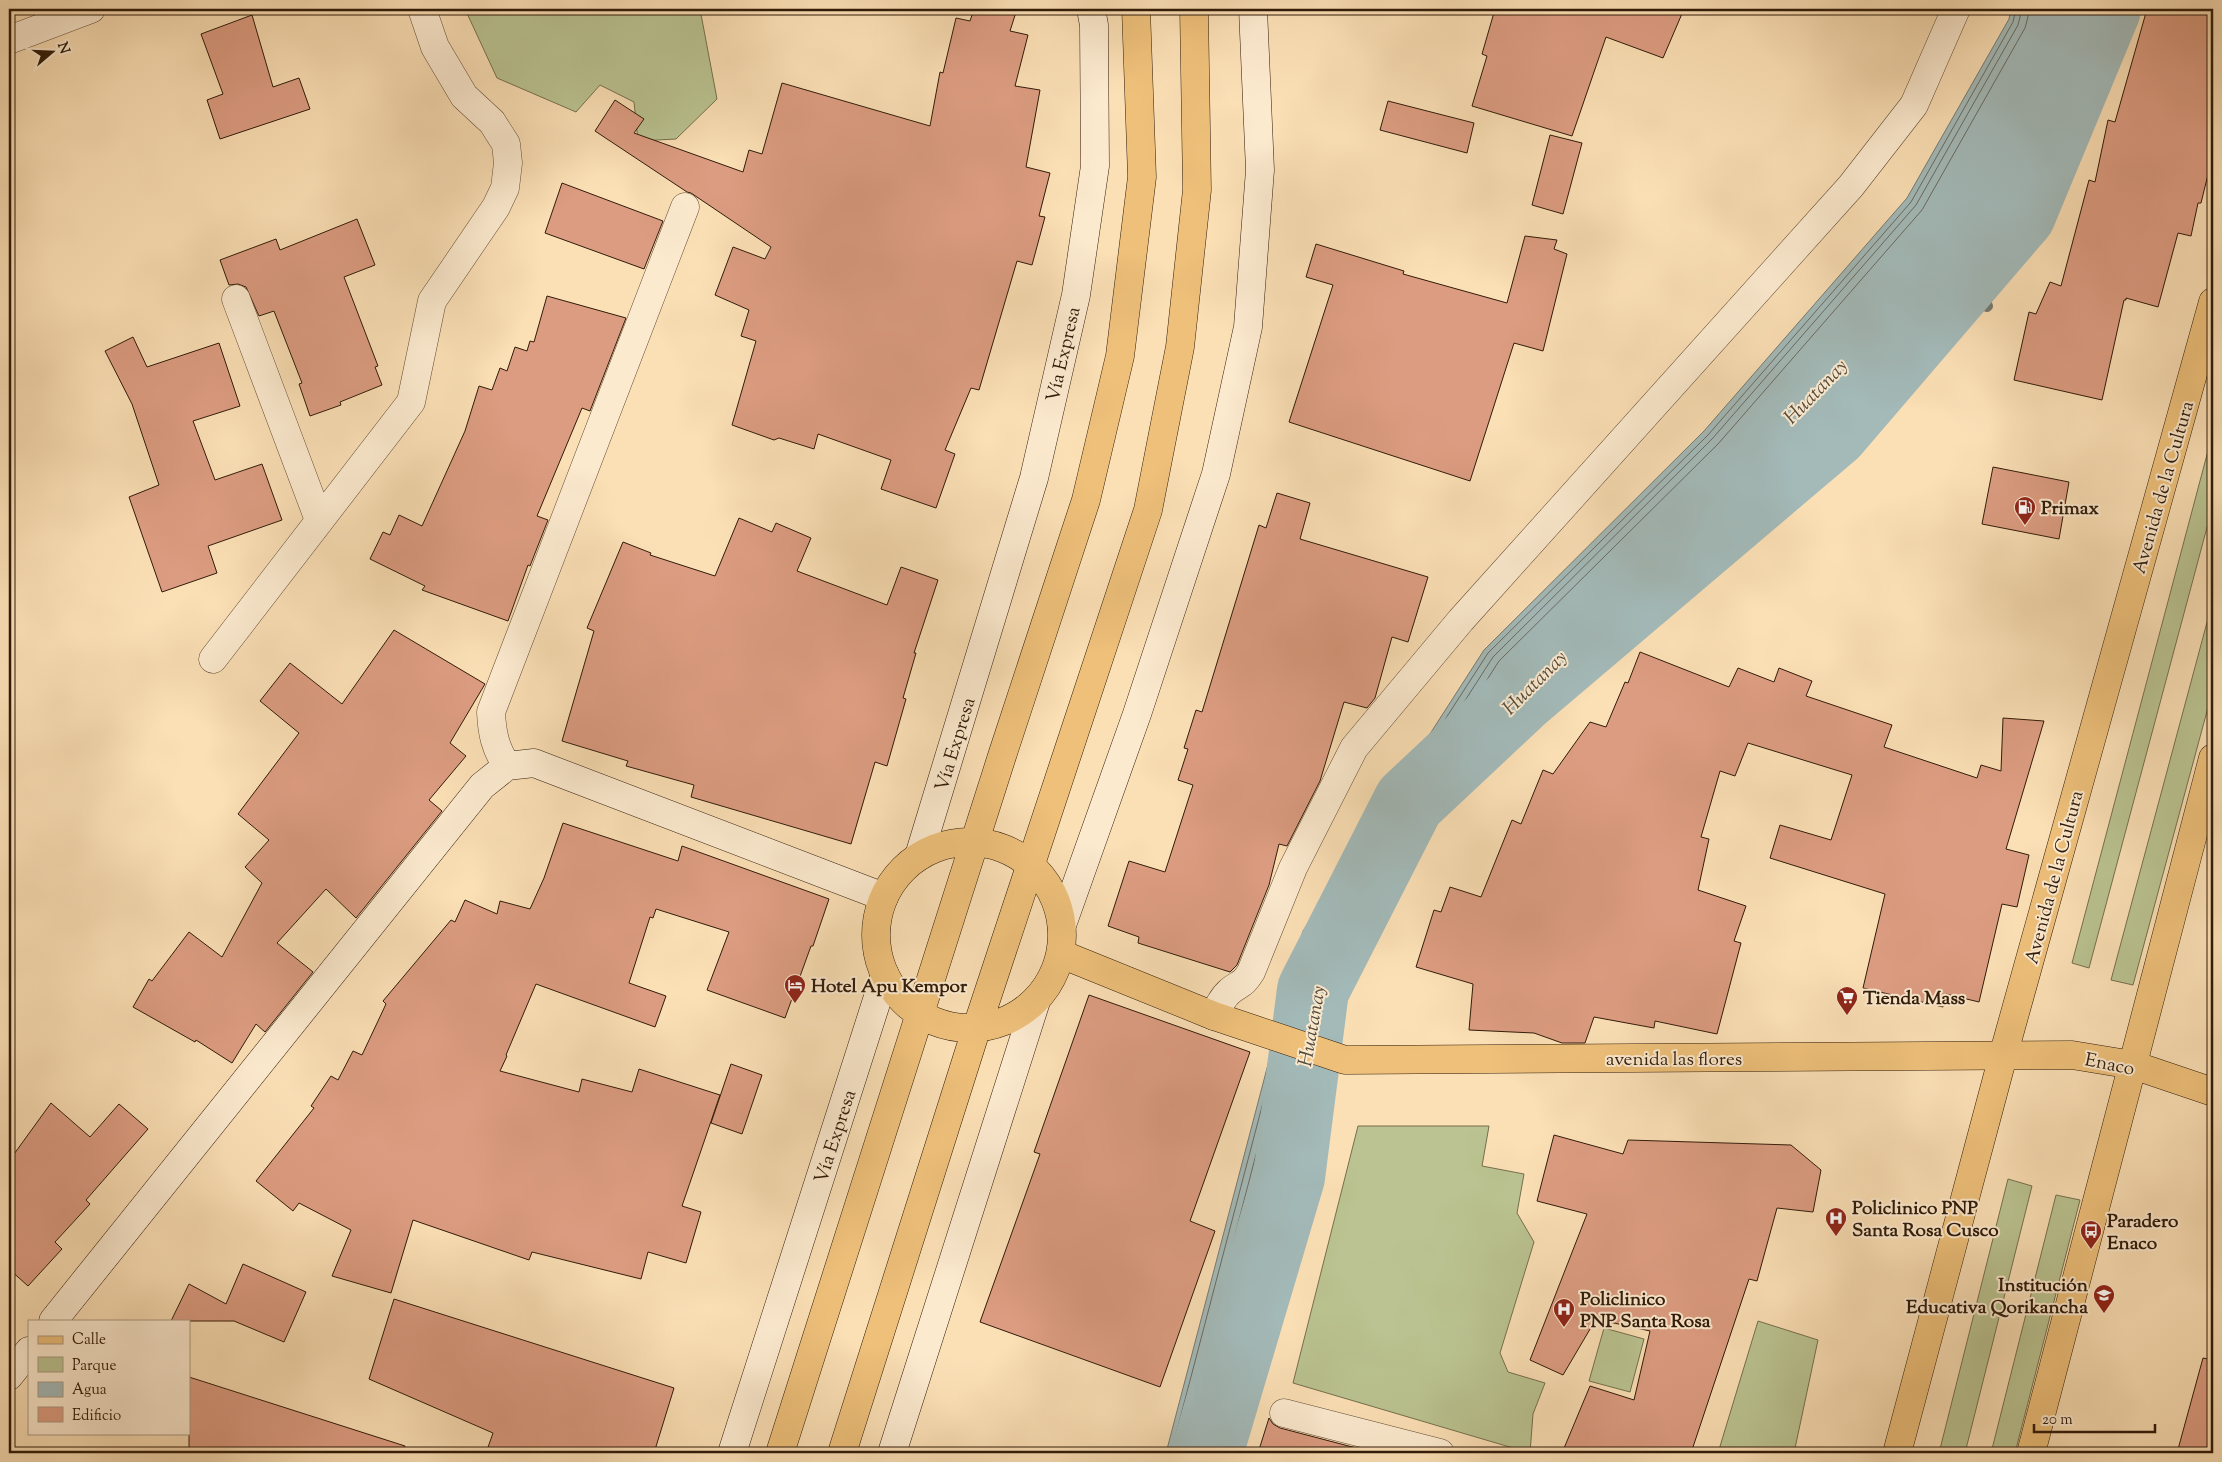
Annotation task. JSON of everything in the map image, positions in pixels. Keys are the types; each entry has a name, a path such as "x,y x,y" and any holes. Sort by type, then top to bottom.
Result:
{"main road":[{"path":"9,40 91,9"},
{"path":"214,659 411,402 432,301 496,207 505,188 508,163 506,144 492,122 464,96 435,47 422,9"},
{"name":"Vía Expresa","path":"919,856 1034,478 1076,295 1094,166 1094,25 1092,9"},
{"path":"780,1453 919,1014 1086,500 1120,356 1142,177 1136,9"},
{"path":"842,1453 976,1030 1148,510 1180,348 1197,190 1194,9"},
{"path":"1062,925 1052,892 1031,865 1005,848 975,841 946,844 919,856 898,874 884,897 876,936 885,975 899,997 919,1014 946,1026 976,1030 1008,1020 1036,1000 1052,979 1061,954 1062,925 1137,714 1216,474 1248,327 1260,170 1253,9"},
{"path":"1216,1016 1222,999 1231,990 1245,983 1251,972 1293,868 1354,748 1468,613 1851,186 1914,105 1956,9"},
{"path":"508,766 497,751 492,734 491,712 685,207"},
{"path":"236,299 319,520"},
{"name":"Avenida de la Cultura","path":"1897,1453 2004,1056 2209,338 2213,302"},
{"path":"2031,1453 2213,758"},
{"path":"54,1320 482,786 508,766 534,763 884,897"},
{"name":"avenida las flores","path":"1061,954 1216,1016 1345,1060 2004,1056"},
{"name":"Vía Expresa","path":"732,1453 885,975"},
{"path":"892,1453 1036,1000"},
{"name":"Enaco","path":"2004,1056 2072,1056 2133,1065 2213,1092"},
{"path":"9,1376 28,1353"},
{"path":"1284,1413 1440,1453"}],"green space":[{"path":"465,9 700,9 717,99 676,139 638,141 634,102 600,85 576,112 497,78"},
{"path":"2213,432 2213,505 2089,968 2072,963"},
{"path":"2213,600 2213,689 2133,985 2111,980"},
{"path":"1358,1126 1489,1126 1482,1166 1524,1174 1517,1213 1534,1242 1500,1353 1508,1372 1545,1383 1533,1414 1530,1453 1293,1383"},
{"path":"2008,1179 2032,1186 1965,1453 1939,1453"},
{"path":"2056,1195 2080,1200 2015,1453 1991,1453"},
{"path":"1758,1321 1818,1340 1794,1453 1718,1453"},
{"path":"1604,1328 1644,1339 1630,1392 1589,1381"}],"water":[{"path":"2011,9 2105,9 2020,214 1833,432 1522,696 1409,802 1313,990 1289,1177 1207,1453 1166,1453 1303,931 1484,650 1704,431 1907,198 2009,19"}],"building":[{"path":"974,9 1017,9 1010,31 1028,35 1015,86 1040,90 1026,167 1050,173 1039,216 1045,217 1032,265 1017,261 979,390 971,388 945,450 955,454 936,508 881,489 891,460 818,434 814,449 779,438 774,440 732,425 756,341 741,336 749,310 715,295 733,247 765,259 771,247 595,131 615,100 644,119 634,133 743,172 749,150 762,154 782,83 930,126 940,72 943,73 956,18 970,21"},
{"path":"1495,9 1684,9 1663,58 1606,37 1572,136 1472,106 1487,56 1482,54"},
{"path":"2147,9 2194,9 2213,17 2213,154 2201,203 2198,203 2191,236 2178,233 2158,307 2126,298 2124,300 2102,400 2014,380 2029,312 2036,314 2050,282 2061,286 2089,180 2095,182 2108,120 2115,122"},
{"path":"252,15 273,87 299,78 310,109 220,139 207,100 223,94 201,34"},
{"path":"1388,101 1474,123 1467,153 1380,130"},
{"path":"1550,135 1582,143 1563,214 1532,205"},
{"path":"562,183 663,221 644,269 545,233"},
{"path":"357,219 375,265 344,277 378,366 375,367 382,385 340,402 341,405 310,416 299,384 302,383 274,311 259,316 246,287 238,284 229,285 220,260 276,239 280,250"},
{"path":"1525,236 1557,240 1554,249 1567,254 1543,351 1514,343 1470,481 1289,422 1333,285 1306,277 1316,244 1404,271 1403,274 1507,303"},
{"path":"547,296 626,318 590,411 582,408 537,516 548,520 530,566 528,565 508,621 422,590 425,586 370,559 383,532 390,535 399,515 422,526 465,431 479,386 492,390 500,368 507,371 515,347 527,351 530,341 534,342"},
{"path":"133,337 147,367 219,343 240,406 193,421 215,480 262,464 282,520 208,546 217,573 162,592 129,497 159,485 132,404 105,351"},
{"path":"1993,467 2069,482 2059,539 1982,524"},
{"path":"1277,493 1310,503 1300,539 1428,577 1408,642 1392,637 1375,698 1367,708 1344,702 1320,781 1287,846 1279,844 1269,885 1237,965 1230,972 1138,943 1139,937 1108,926 1129,861 1165,872 1193,785 1178,780 1188,749 1184,748 1196,710 1202,712 1259,525 1266,528"},
{"path":"739,518 772,532 776,523 811,538 797,571 887,605 901,567 938,580 914,653 916,653 903,698 906,699 887,766 875,762 851,844 691,797 694,785 626,766 628,761 562,741 594,631 587,628 623,542 651,553 650,555 715,576"},
{"path":"394,630 485,684 450,743 466,756 429,800 442,811 356,918 326,889 277,943 313,972 265,1032 256,1024 232,1063 196,1040 195,1042 133,1007 149,979 152,981 189,932 222,957 262,883 245,867 269,840 238,814 299,733 260,701 290,663 342,704"},
{"path":"1640,652 1729,687 1738,668 1774,682 1779,668 1812,681 1806,696 1892,725 1884,747 1977,778 1981,765 2001,771 2003,718 2044,721 2006,849 2029,855 2017,907 2002,904 1979,1002 1946,994 1943,1007 1863,988 1885,894 1770,858 1780,825 1831,840 1852,775 1748,743 1735,776 1720,771 1701,837 1709,839 1698,890 1746,906 1734,941 1741,943 1717,1034 1655,1021 1654,1028 1594,1017 1585,1043 1562,1043 1534,1033 1469,1030 1473,984 1416,967 1434,910 1441,912 1450,887 1481,897 1512,820 1521,824 1543,770 1553,774 1590,722 1606,727 1625,682 1628,683"},
{"path":"563,823 678,861 682,846 829,899 785,1018 707,990 729,932 656,909 653,918 650,917 629,983 666,996 655,1027 536,984 506,1055 500,1071 579,1092 582,1079 632,1092 639,1069 720,1095 682,1206 701,1212 686,1263 648,1252 641,1279 532,1252 529,1260 413,1220 391,1293 332,1276 351,1230 299,1203 293,1211 256,1181 314,1108 311,1106 331,1076 338,1080 353,1051 362,1055 386,1004 383,1001 451,920 455,922 465,900 497,914 500,901 530,909 544,878"},
{"path":"1089,995 1250,1052 1190,1221 1215,1231 1160,1387 980,1322 1040,1154 1034,1152"},
{"path":"731,1064 762,1075 742,1134 711,1123"},
{"path":"51,1103 90,1137 119,1104 148,1129 86,1200 90,1204 55,1242 62,1249 28,1286 9,1269 9,1161"},
{"path":"1554,1135 1623,1154 1628,1140 1791,1145 1821,1170 1813,1212 1777,1208 1757,1281 1749,1279 1691,1453 1562,1453 1590,1386 1634,1400 1650,1331 1596,1319 1563,1375 1530,1360 1587,1214 1537,1201"},
{"path":"243,1264 306,1292 284,1342 234,1321 171,1320 189,1284 226,1304"},
{"path":"394,1299 674,1388 654,1453 486,1453 493,1433 369,1379"},
{"path":"2203,1358 2213,1360 2213,1453 2177,1453"},
{"path":"190,1377 405,1446 404,1453 189,1453"},
{"path":"1269,1418 1273,1424 1280,1428 1360,1449 1360,1453 1258,1453"}],"waterway":[{"name":"Huatanay","path":"1207,1453 1289,1177 1313,990 1409,802 1522,696 1833,432 2020,214 2105,9"},
{"path":"1941,281 1987,306"}],"place":[{"name":"Primax","path":"2025,526"},
{"name":"Hotel Apu Kempor","path":"795,1004"},
{"name":"Tienda Mass","path":"1847,1016"},
{"name":"Policlinico PNP Santa Rosa Cusco","path":"1836,1237"},
{"name":"Paradero Enaco","path":"2091,1250"},
{"name":"Institución Educativa Qorikancha","path":"2104,1314"},
{"name":"Policlinico PNP Santa Rosa","path":"1564,1328"}]}
